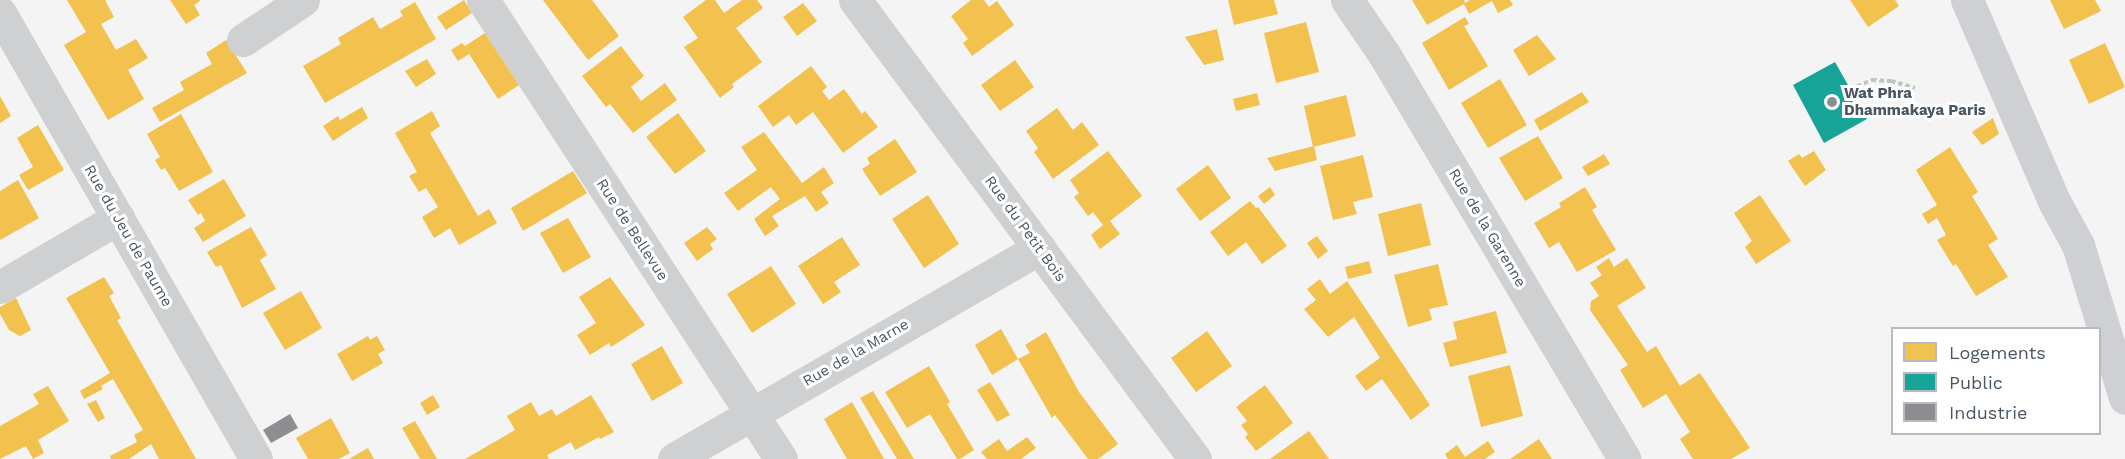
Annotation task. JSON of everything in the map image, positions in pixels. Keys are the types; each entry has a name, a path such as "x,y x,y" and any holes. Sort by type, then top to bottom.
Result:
{"street":[{"path":"243,40 303,0"},
{"name":"Rue de Bellevue","path":"483,0 781,459"},
{"name":"Rue du Petit Bois","path":"855,0 1195,459"},
{"name":"Rue de la Garenne","path":"1347,0 1384,54 1623,459"},
{"path":"1967,0 2055,203 2078,245 2125,398"},
{"name":"Rue du Jeu de Paume","path":"0,14 256,459"},
{"path":"0,287 118,218"},
{"name":"Rue de la Marne","path":"674,459 1039,248"}],"path":[{"path":"1850,89 1872,80 1892,81 1915,88"}],"building: Logements":[{"path":"67,0 105,0 114,17 101,24 116,50 136,39 148,58 128,70 144,99 108,120 64,45 86,32"},
{"path":"170,0 201,0 194,5 200,15 186,24"},
{"path":"464,0 472,13 446,30 437,17"},
{"path":"543,0 592,0 619,36 588,60"},
{"path":"706,0 715,0 724,13 742,0 757,0 763,8 736,28 762,62 732,84 734,87 720,98 684,47 698,38 683,17"},
{"path":"971,0 984,0 989,7 997,1 1014,25 972,56 963,43 968,39 951,16"},
{"path":"1228,0 1274,0 1278,14 1234,25"},
{"path":"1412,0 1464,0 1465,3 1470,0 1510,0 1513,5 1498,13 1492,1 1469,14 1464,4 1427,25"},
{"path":"1850,0 1895,0 1899,6 1868,27"},
{"path":"2050,0 2095,0 2101,11 2064,29"},
{"path":"415,2 436,39 325,103 303,66 341,44 338,38 373,17 380,29 403,16 400,11"},
{"path":"803,3 817,21 797,36 783,17"},
{"path":"1465,17 1469,24 1464,26 1488,66 1449,90 1422,43"},
{"path":"1306,22 1319,72 1276,83 1264,33"},
{"path":"1217,29 1224,60 1204,65 1185,37"},
{"path":"485,33 519,85 498,99 469,54 458,61 451,50 462,43 465,46"},
{"path":"1537,35 1556,59 1529,76 1513,50"},
{"path":"226,40 247,73 160,122 152,108 184,90 180,82 212,64 206,53"},
{"path":"2105,43 2125,87 2089,104 2069,60"},
{"path":"621,46 644,76 631,87 641,101 665,83 677,100 633,133 610,104 606,107 582,76"},
{"path":"427,59 436,74 416,87 405,71"},
{"path":"1015,60 1034,87 1000,111 981,85"},
{"path":"811,66 827,87 822,91 829,100 844,89 862,114 865,111 878,127 843,153 813,112 796,125 789,115 773,127 758,106"},
{"path":"1500,79 1527,125 1488,148 1461,103"},
{"path":"1582,92 1589,102 1540,131 1534,120"},
{"path":"1257,93 1260,105 1236,111 1233,99"},
{"path":"1346,95 1356,136 1313,147 1304,106"},
{"path":"0,96 11,116 0,123"},
{"path":"362,107 368,118 333,141 323,126 338,116 340,120"},
{"path":"1057,108 1073,130 1082,122 1099,145 1053,179 1034,152 1038,148 1026,131"},
{"path":"432,111 440,126 430,133 478,216 489,209 497,223 459,245 450,228 434,238 422,217 438,207 426,188 419,192 409,176 417,172 395,133"},
{"path":"678,113 706,151 675,174 646,137"},
{"path":"181,114 213,172 179,191 165,168 161,170 155,160 160,157 147,134"},
{"path":"1993,118 1999,134 1982,145 1972,132"},
{"path":"38,125 64,170 28,190 19,175 33,167 17,138"},
{"path":"764,132 802,183 824,167 834,183 821,192 829,203 816,212 805,196 772,216 779,226 765,236 754,219 780,199 771,187 738,211 724,193 757,170 741,147"},
{"path":"1538,136 1563,178 1525,201 1499,158"},
{"path":"895,139 917,172 880,196 862,169 870,164 867,158"},
{"path":"1314,146 1317,160 1275,171 1267,158"},
{"path":"1950,147 1978,192 1972,196 1998,239 1988,245 2008,277 1976,296 1956,264 1953,266 1937,240 1946,235 1937,218 1928,224 1922,214 1937,205 1916,170"},
{"path":"1108,151 1142,196 1110,221 1120,234 1100,249 1091,235 1103,225 1093,212 1088,216 1074,197 1079,193 1070,180"},
{"path":"1814,151 1826,170 1805,186 1788,161 1799,154 1802,158"},
{"path":"1604,154 1610,164 1588,176 1582,167"},
{"path":"1363,155 1373,197 1353,202 1357,214 1333,220 1320,166"},
{"path":"1208,165 1231,198 1200,221 1176,189"},
{"path":"573,171 587,193 523,231 511,208"},
{"path":"224,179 246,216 203,242 194,228 205,221 201,213 198,215 188,200"},
{"path":"18,180 39,218 0,240 0,191"},
{"path":"1270,187 1275,195 1264,204 1258,196"},
{"path":"1585,187 1597,207 1592,210 1616,250 1577,272 1559,242 1549,248 1534,223 1561,207 1559,203"},
{"path":"928,195 959,244 924,268 892,219"},
{"path":"1760,195 1791,241 1756,264 1745,247 1752,241 1734,213"},
{"path":"1250,201 1256,208 1258,207 1287,246 1262,264 1246,242 1228,256 1210,232"},
{"path":"1421,203 1431,245 1388,256 1378,214"},
{"path":"568,218 591,257 563,273 540,233"},
{"path":"251,227 267,255 260,260 276,289 242,308 221,265 216,267 207,252"},
{"path":"707,227 717,239 710,244 713,249 697,261 684,243"},
{"path":"1317,236 1328,251 1318,259 1307,243"},
{"path":"842,237 860,265 834,282 841,292 823,304 798,266"},
{"path":"1609,258 1614,267 1627,258 1646,288 1617,306 1647,352 1656,346 1680,386 1700,373 1750,448 1731,459 1693,459 1680,439 1690,432 1666,394 1643,408 1620,370 1628,365 1590,310 1591,301 1599,296 1590,283 1602,275 1596,267"},
{"path":"1369,261 1372,273 1348,279 1345,267"},
{"path":"1438,264 1448,305 1429,309 1432,320 1408,327 1394,275"},
{"path":"771,266 796,304 752,333 727,294"},
{"path":"104,277 114,293 109,296 121,318 117,320 196,459 159,459 151,444 129,459 111,459 110,456 137,442 134,435 143,430 113,379 101,386 103,389 84,399 80,391 110,373 66,298"},
{"path":"610,277 645,325 611,347 609,343 590,355 577,335 596,323 579,297"},
{"path":"1320,279 1330,294 1347,281 1430,405 1411,420 1382,379 1366,391 1355,376 1380,358 1354,317 1328,337 1304,309 1316,300 1307,289"},
{"path":"301,291 322,328 285,350 263,313"},
{"path":"16,298 31,330 20,336 9,330 0,314 0,307"},
{"path":"1496,311 1507,353 1450,367 1443,343 1457,339 1453,322"},
{"path":"1001,329 1018,359 992,375 975,345"},
{"path":"1207,331 1232,366 1196,392 1171,358"},
{"path":"1046,332 1079,392 1118,444 1098,459 1088,459 1055,415 1052,418 1018,359 1030,353 1025,345"},
{"path":"368,336 370,340 377,336 385,350 378,354 383,363 352,381 337,354"},
{"path":"662,346 683,383 652,401 631,364"},
{"path":"1510,365 1523,416 1481,427 1468,376"},
{"path":"929,366 950,402 947,404 974,450 960,459 957,459 930,414 907,428 885,392"},
{"path":"990,382 1010,415 997,422 977,390"},
{"path":"1265,385 1293,423 1256,451 1245,437 1248,434 1241,425 1247,421 1236,407"},
{"path":"48,386 69,421 38,440 44,453 33,459 26,446 0,459 0,426 39,404 33,394"},
{"path":"873,391 914,459 897,459 860,398"},
{"path":"433,395 440,407 427,415 420,403"},
{"path":"591,395 614,432 575,450 571,442 547,455 549,459 465,459 515,430 507,416 531,402 539,416 552,409 556,416"},
{"path":"96,400 105,418 98,422 87,404"},
{"path":"852,402 884,459 847,459 824,419"},
{"path":"331,418 350,453 339,459 308,459 296,438"},
{"path":"415,421 437,459 420,459 402,428"},
{"path":"1309,431 1329,459 1270,459 1295,441"},
{"path":"1027,437 1036,448 1021,459 987,459 981,452 999,439 1007,451"},
{"path":"1539,439 1552,459 1510,459"},
{"path":"1488,441 1495,452 1485,459 1448,459 1445,454 1457,445 1465,457"},
{"path":"368,448 374,459 349,459"}],"building: Public":[{"path":"1835,62 1867,119 1824,143 1793,85"}],"building: Industrie":[{"path":"290,414 298,428 271,443 263,430"}],"place":[{"name":"Wat Phra Dhammakaya Paris","path":"1832,102"}]}
